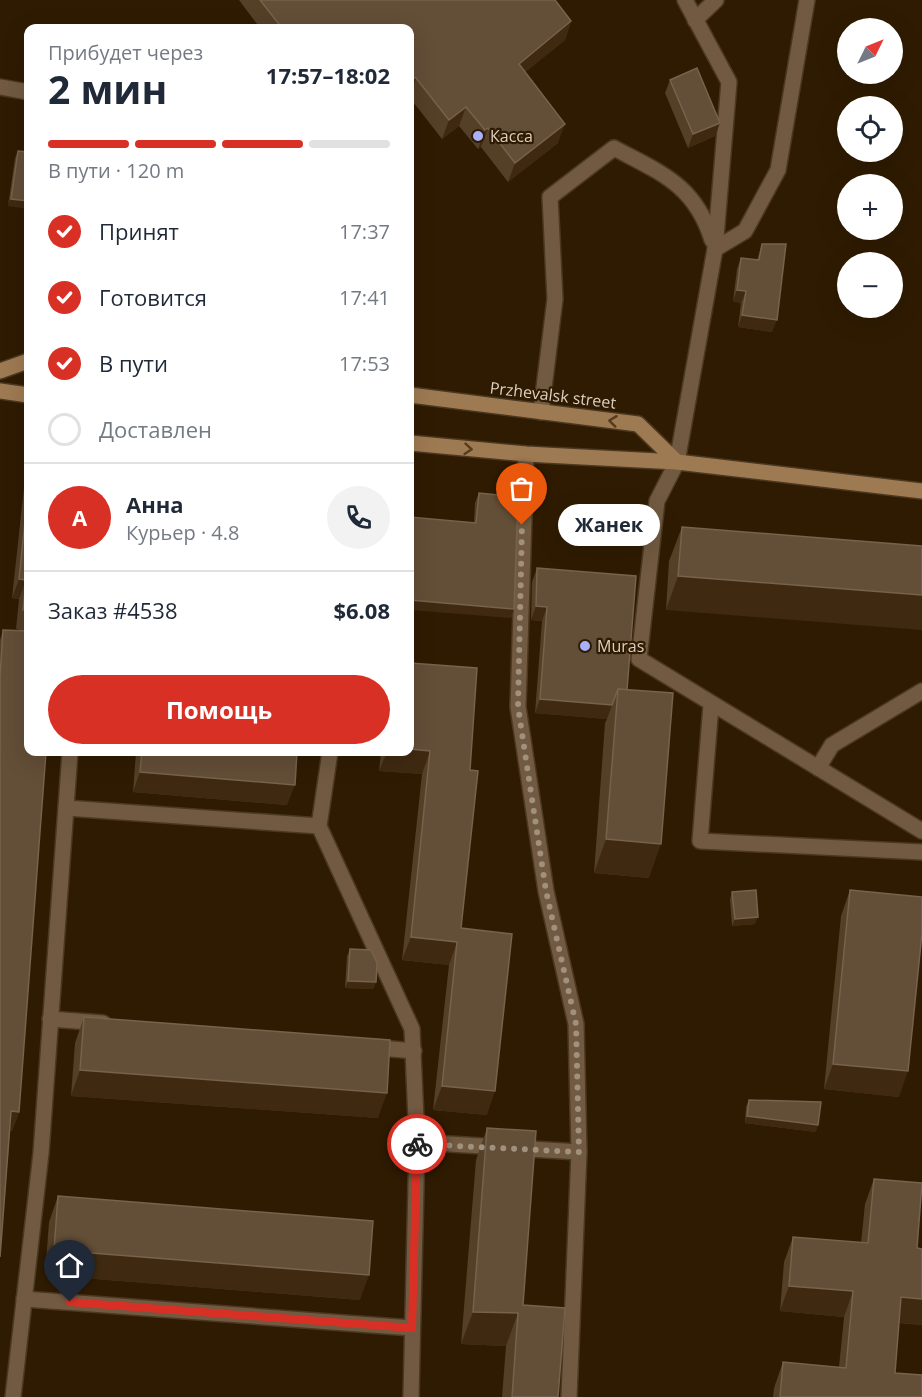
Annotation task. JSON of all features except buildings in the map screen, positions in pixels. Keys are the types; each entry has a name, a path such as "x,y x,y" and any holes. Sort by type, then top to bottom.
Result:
{"main road":[{"path":"0,370 24,362"},
{"path":"0,391 24,394"},
{"name":"Przhevalsk street","path":"414,395 638,424 677,462"},
{"path":"414,443 526,454 677,462 922,491"}],"lane":[{"path":"685,0 729,82 715,249 677,462 657,501 639,660 922,831"},
{"path":"695,20 716,0"},
{"path":"715,249 745,231 778,171 807,0"},
{"path":"0,87 24,91"},
{"path":"541,411 555,299 550,197 614,148 673,180 688,193 705,216 715,249"},
{"path":"526,454 518,707 546,891 576,1024 579,1152 569,1397"},
{"path":"818,768 832,744 922,691"},
{"path":"711,705 700,841 922,852"},
{"path":"13,1397 41,1153 70,756"},
{"path":"329,756 319,826 412,1029 417,1142 411,1397"},
{"path":"66,808 319,826"},
{"path":"50,1019 121,1025"},
{"path":"355,1046 414,1051"},
{"path":"417,1142 579,1152"},
{"path":"24,1299 412,1328"}],"way so far":[{"path":"417,1144 417,1142 579,1152 576,1024 546,891 518,707 522,525"}],"place":[{"name":"Касса","path":"478,136"},
{"name":"Жанек","path":"522,525"},
{"name":"Muras","path":"585,646"}],"route":[{"path":"70,1302 412,1328 417,1144"}]}
